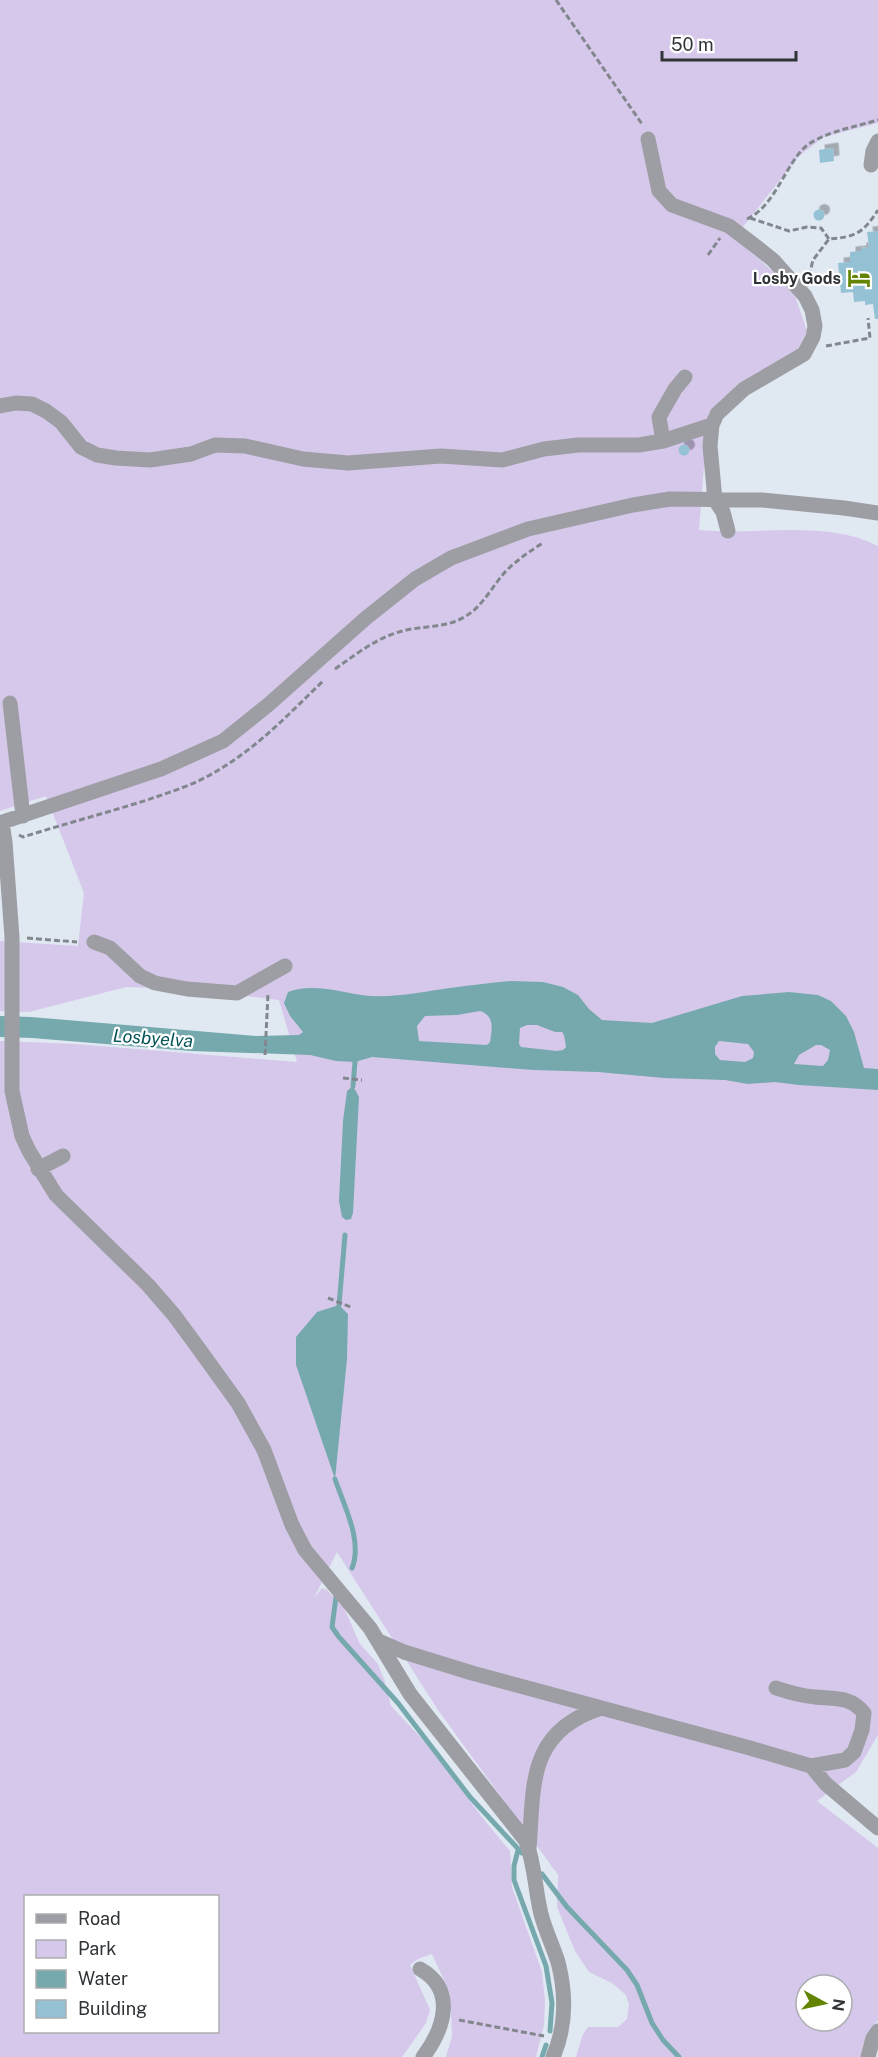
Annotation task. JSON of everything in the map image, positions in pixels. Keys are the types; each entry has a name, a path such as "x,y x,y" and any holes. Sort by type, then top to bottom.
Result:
{"street":[{"path":"648,139 659,191 672,205 729,226 773,260 805,296 812,310 815,326 813,337 804,354 744,389 717,414 712,425 710,446 715,500 723,512 728,531"},
{"path":"872,165 873,151 878,141"},
{"path":"663,441 659,417 675,389 685,377"},
{"path":"0,406 16,403 32,404 61,422 81,447 96,454 116,458 150,460 191,454 215,445 245,446 303,459 348,463 441,456 502,460 544,448 578,445 639,445 663,441 712,425"},
{"path":"529,1849 521,1834 410,1694 379,1641 305,1550 292,1525 259,1441 238,1403 193,1341 148,1285 56,1195 38,1169 22,1136 12,1091 12,937 6,854 1,823 161,769 223,741 268,705 366,618 416,579 451,558 528,529 670,499 762,500 878,513"},
{"path":"10,703 23,816"},
{"path":"94,942 110,948 140,976 155,983 187,989 237,993 285,966"},
{"path":"38,1169 63,1156"},
{"path":"379,1641 404,1653 472,1673 811,1766 844,1760 854,1752 862,1730 864,1713 857,1705 843,1699 814,1697 776,1688"},
{"path":"554,2057 561,2040 563,2015 561,1977 542,1917 529,1849 532,1793 539,1760 550,1742 566,1725 601,1708"},
{"path":"811,1766 826,1784 878,1828"},
{"path":"420,1969 436,1982 442,2001 443,2016 434,2040 423,2057"},
{"path":"868,2057 873,2038 878,2031"}],"path":[{"path":"556,0 640,120 648,139"},
{"path":"729,226 750,218 770,198 802,150 818,139 878,120"},
{"path":"805,296 813,260 829,239 852,237 870,221 878,210"},
{"path":"750,218 789,231 807,227 821,228 829,239"},
{"path":"804,354 822,346 872,338 868,318"},
{"path":"1,823 23,837 165,794 213,773 249,751 331,672 368,645 398,632 450,624 467,616 507,570 551,538"},
{"path":"12,937 94,942"},
{"path":"265,1055 268,974"},
{"path":"343,1078 362,1080"},
{"path":"328,1298 353,1308"},
{"path":"443,2016 561,2040"}],"green space":[{"path":"0,0 878,0 878,123 824,137 799,156 735,237 793,290 807,331 792,361 723,398 708,414 699,530 813,531 857,538 878,546 878,1735 856,1772 817,1801 878,1848 878,2020 867,2037 861,2057 576,2057 583,2034 588,2027 618,2027 627,2019 629,2005 626,1995 612,1983 589,1972 575,1951 557,1907 558,1875 438,1710 337,1552 314,1598 322,1588 327,1590 344,1608 360,1644 378,1664 391,1706 425,1742 510,1851 512,1887 542,1972 545,2001 544,2025 536,2057 446,2057 452,2036 450,1993 432,1954 410,1965 430,2010 426,2023 402,2057 0,2057 0,1041 75,1044 297,1062 279,1000 187,989 126,987 29,1012 0,1011 0,941 78,946 84,893 46,796 0,811"}],"water":[{"name":"Losbyelva","path":"510,981 543,982 563,987 578,995 602,1020 652,1023 742,996 789,992 818,995 831,1001 846,1016 854,1032 864,1068 878,1069 878,1090 775,1082 748,1084 725,1080 533,1070 372,1057 355,1062 336,1061 310,1055 191,1051 0,1037 0,1016 256,1036 299,1035 303,1032 290,1016 284,1003 288,992 296,989 324,989 383,996","holes":["480,1011 485,1013 491,1024 490,1042 487,1045 419,1041 417,1026 425,1016 457,1015","537,1025 555,1032 562,1032 566,1047 557,1051 521,1047 519,1044 520,1028","719,1041 748,1044 754,1052 753,1058 745,1062 720,1060 715,1054 715,1047","816,1045 830,1050 828,1060 823,1066 794,1064 799,1055"]},
{"path":"353,1086 359,1097 353,1213 351,1219 346,1220 342,1217 339,1201 343,1121 347,1091"},
{"path":"339,1305 348,1314 347,1359 335,1479 296,1365 296,1337 317,1312"}],"building":[{"path":"833,148 834,161 820,163 819,150"},
{"path":"819,209 825,215 819,221 813,215"},
{"name":"Losby Gods","path":"878,231 878,319 875,319 873,304 865,305 865,301 854,302 853,292 841,293 838,263 850,262 850,252 861,251 861,248 869,247 867,232"},
{"path":"684,444 690,450 684,456 678,450"}],"waterway":[{"path":"353,1086 355,1062"},
{"path":"339,1305 345,1235"},
{"path":"335,1479 354,1535 355,1558 352,1568"},
{"path":"336,1597 332,1627 339,1637 398,1703 470,1797 522,1853"},
{"path":"518,1850 514,1866 514,1880 546,1966 552,2003 550,2031"},
{"path":"542,1874 567,1907 627,1970 637,1985 652,2023 663,2040 679,2057"},
{"path":"542,2057 546,2045"}],"place":[{"name":"Losby Gods","path":"859,278"}]}
